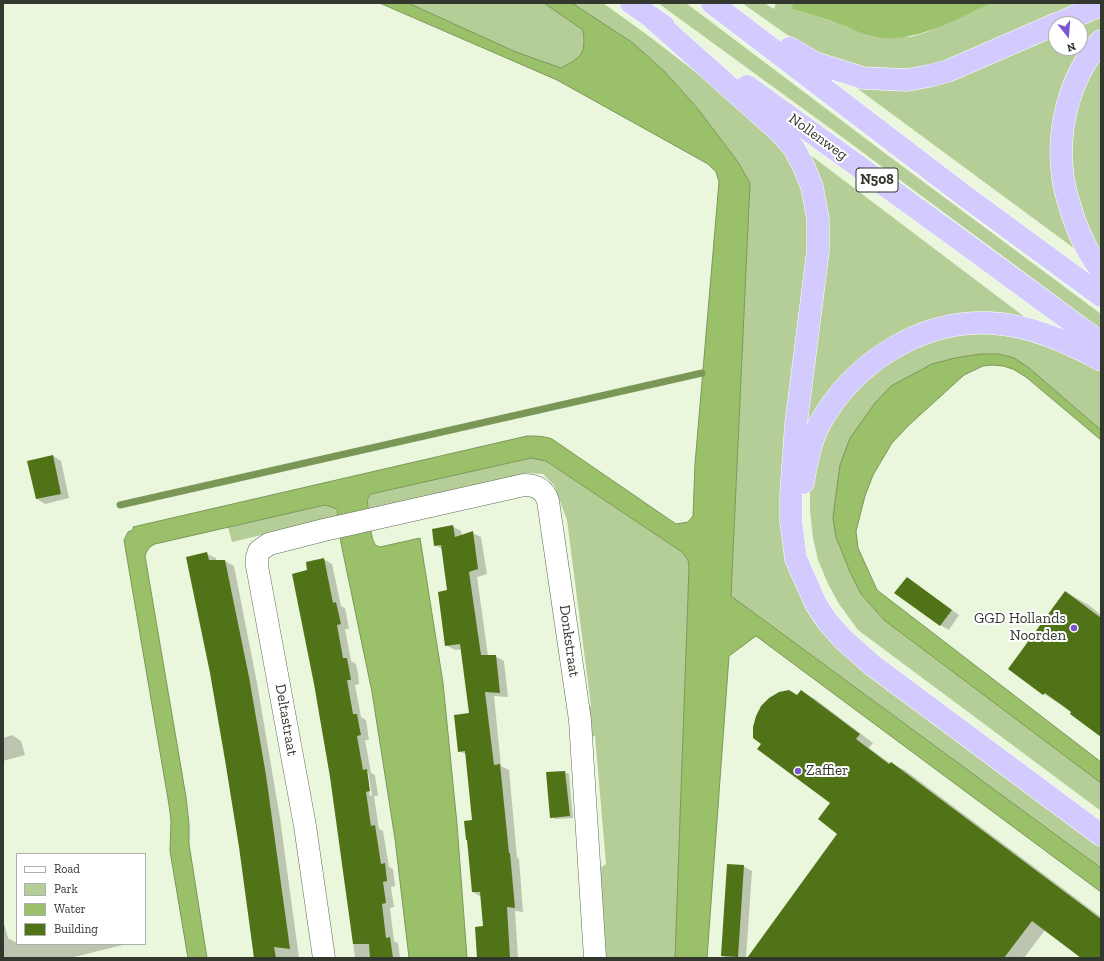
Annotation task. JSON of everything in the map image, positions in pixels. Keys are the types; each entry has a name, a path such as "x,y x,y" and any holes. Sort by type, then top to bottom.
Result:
{"highway":[{"name":"Nollenweg","path":"631,3 1101,343"},
{"name":"N508","path":"712,3 962,194 1101,296"},
{"path":"716,3 815,63 863,78 907,80 948,71 1048,27"},
{"path":"1075,16 1101,5"},
{"path":"652,18 780,132 794,148 812,187 818,219 818,251 796,424 791,494 791,521 796,559 816,604 828,622 843,639 871,664 1101,835"},
{"path":"1101,41 1084,66 1071,93 1065,116 1061,142 1061,159 1062,178 1069,204 1082,239 1101,270"},
{"path":"1101,360 1054,337 1034,330 1017,326 989,323 966,324 937,329 921,334 894,347 869,365 846,386 818,426 806,467 802,488 802,517 804,542 818,583 838,616 851,633 880,660 1101,821"}],"street":[{"name":"Donkstraat","path":"324,530 524,485 532,485 541,489 545,493 548,501 580,720 595,958"},
{"name":"Deltastraat","path":"324,530 269,544 260,551 257,557 305,826 324,958"}],"green space":[{"path":"408,3 544,3 583,30 583,50 574,61 561,68 516,52"},
{"path":"572,3 603,3 646,34 761,122 777,140 800,177 811,225 787,452 809,609 1101,844 1101,868 731,596 750,183 738,162 698,109 665,72 633,43"},
{"path":"658,3 685,3 690,6 1101,314 1101,329 842,137"},
{"path":"742,3 764,3 774,9 776,3 793,3 793,9 840,24 870,36 911,37 927,32 992,3 1088,3 1058,16 1048,16 1048,20 950,63 883,72 823,58"},
{"path":"1101,14 1101,30 1088,51 1088,20"},
{"path":"1048,36 1048,56 1085,56 1062,96 1075,249 854,86"},
{"path":"1101,57 1101,256 1076,203 1069,148 1079,99 1092,69"},
{"path":"809,154 1026,318 1005,313 987,313 928,324 806,438"},
{"path":"996,333 1023,335 1075,353 1101,372 1101,430 1029,368 999,354 981,354 955,358 932,364 862,422 850,438 836,537 850,572 861,594 884,620 1101,783 1101,811 858,630 839,604 828,584 818,560 813,538 810,510 810,488 824,436 851,395 894,357 950,335"},
{"path":"525,458 540,458 546,461 682,552 688,560 689,567 675,958 605,958 599,869 606,864 595,736 588,736 585,707 591,706 567,520 554,485 543,474 527,473 369,509 367,500 371,494"},
{"path":"325,505 335,508 338,517 232,542 228,527"}],"shaded area":[{"path":"793,3 992,3 949,23 918,34 887,38 867,35 843,25 792,9"}],"water":[{"path":"380,3 408,3 516,52 561,68 574,61 581,54 584,45 583,30 544,3 572,3 633,43 665,72 698,109 738,162 750,183 731,596 1101,868 1101,892 756,636 729,656 707,958 675,958 689,567 688,560 682,552 546,461 531,458 371,494 367,500 373,541 376,545 380,547 420,538 443,683 457,824 467,958 409,958 395,839 372,692 341,543 337,511 335,508 325,505 155,544 147,550 145,556 186,797 189,824 189,844 207,958 188,958 170,851 171,820 169,805 124,540 128,532 133,530 133,527 527,436 552,439 676,524 688,522 693,516 695,464 719,182 716,172 708,164 557,80"},
{"path":"981,354 999,354 1014,358 1029,368 1101,430 1101,440 1026,377 1013,369 1003,366 983,366 964,375 909,425 892,443 873,475 865,496 856,531 858,548 877,590 1101,762 1101,783 884,620 861,594 850,572 836,537 833,518 840,465 850,438 875,403 891,386 932,364 955,358"}],"building":[{"path":"53,455 61,494 36,499 27,461"},
{"path":"453,525 455,537 473,531 478,569 469,572 481,655 496,655 500,693 485,692 494,765 500,764 510,853 515,908 507,907 510,958 477,958 475,927 483,926 480,892 472,892 464,821 472,820 465,751 458,752 454,715 469,713 460,644 445,646 438,592 447,590 441,545 434,546 432,529"},
{"path":"207,552 209,560 225,560 249,677 266,775 290,949 274,947 276,958 254,958 239,847 225,760 210,673 186,557"},
{"path":"324,558 333,603 336,602 341,624 337,625 343,658 347,658 351,680 347,680 353,714 357,714 361,735 357,736 363,770 367,769 370,791 366,792 371,826 375,825 381,864 385,863 387,881 383,882 386,903 382,904 386,938 390,937 393,958 370,958 369,944 353,944 330,777 314,684 292,574 307,570 306,562"},
{"path":"907,577 952,610 940,626 894,593"},
{"path":"1065,591 1101,618 1101,737 1070,714 1071,712 1045,693 1043,695 1008,669"},
{"path":"789,690 797,695 801,690 860,734 856,739 889,764 891,762 1101,919 1101,958 1081,958 1032,921 1004,958 747,958 837,834 818,819 830,803 757,749 761,744 753,738 753,727 761,706 769,698 779,692"},
{"path":"565,771 570,816 550,818 546,772"},
{"path":"727,864 744,865 738,957 721,956"}],"waterway":[{"path":"120,505 702,373"}],"place":[{"name":"GGD Hollands Noorden","path":"1074,628"},
{"name":"Zaffier","path":"798,771"}]}
